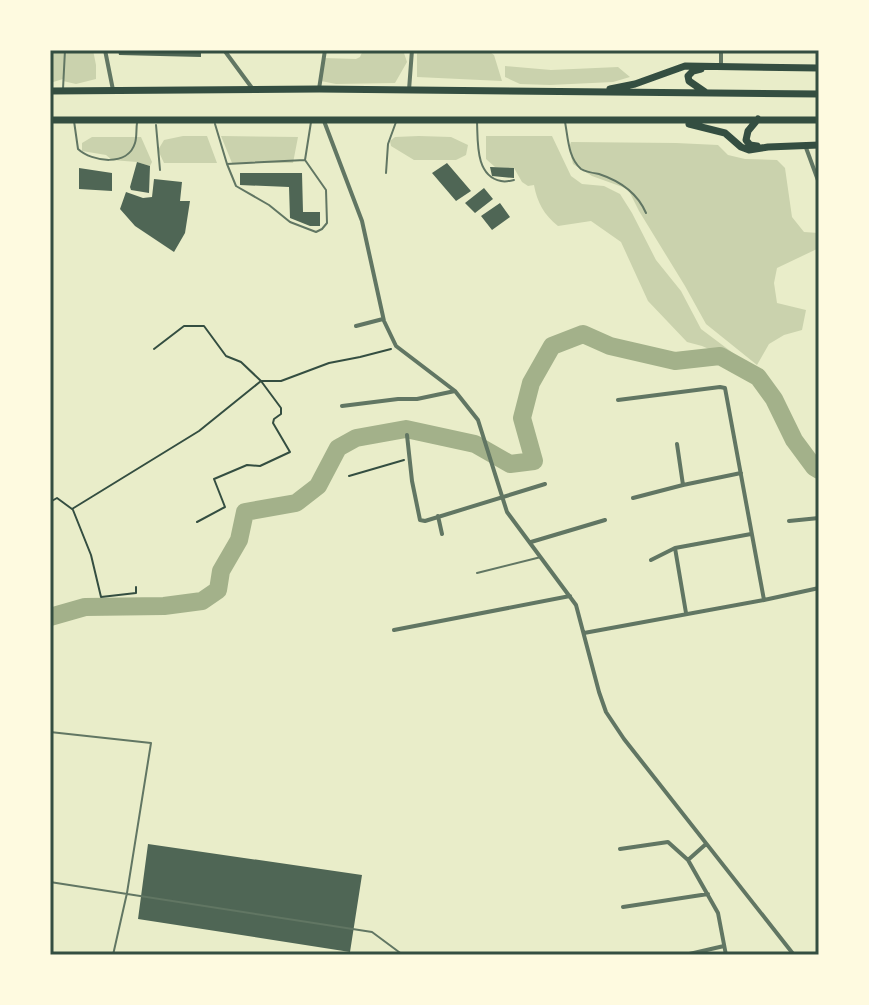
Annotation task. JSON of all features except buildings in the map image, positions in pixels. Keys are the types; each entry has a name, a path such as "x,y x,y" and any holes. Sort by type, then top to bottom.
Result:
{"main road":[{"path":"600,92 635,84 685,66 819,68"},
{"path":"709,94 695,87 688,76 693,71 711,67"},
{"path":"50,91 319,89 819,94"},
{"path":"758,119 748,131 746,140 750,145 768,147"},
{"path":"50,120 819,120"},
{"path":"675,121 725,133 749,150 819,145"}],"street":[{"path":"105,50 113,90"},
{"path":"224,50 254,90"},
{"path":"409,90 412,50"},
{"path":"721,50 721,67"},
{"path":"319,89 325,51"},
{"path":"324,121 362,221 383,319 396,346 455,391 478,420 507,512 576,605 606,712 794,955"},
{"path":"805,145 819,183"},
{"path":"356,326 383,319"},
{"path":"618,400 725,388 764,600"},
{"path":"342,406 417,399 455,391"},
{"path":"407,435 418,518 425,521 545,484"},
{"path":"677,444 683,485"},
{"path":"633,498 741,473"},
{"path":"438,516 442,534"},
{"path":"789,521 819,518"},
{"path":"531,542 605,520"},
{"path":"651,560 675,548 751,534"},
{"path":"675,548 687,614"},
{"path":"584,633 819,588"},
{"path":"394,630 570,596"},
{"path":"620,849 668,842 688,860 718,913 726,955"},
{"path":"688,860 706,844"},
{"path":"623,907 708,894"},
{"path":"685,955 724,946"}],"lane":[{"path":"63,91 65,50"},
{"path":"155,119 160,170"},
{"path":"74,120 78,149 85,157 118,160 130,152 136,143 137,120"},
{"path":"213,120 236,186 269,205 290,222 316,232 327,223 326,190 305,160 312,121"},
{"path":"386,173 388,144 396,121"},
{"path":"477,121 478,153 485,170 501,181 514,180"},
{"path":"564,121 571,155 579,167 622,184 634,193 646,213"},
{"path":"227,164 305,160"},
{"path":"477,573 542,557"},
{"path":"50,732 151,743 127,893 113,955"},
{"path":"50,882 372,932 403,955"}],"path":[{"path":"154,349 184,326 204,326 226,356 241,362 261,381 281,408 281,414 273,423 290,452 260,466 247,465 214,479 225,507 197,522"},
{"path":"72,509 199,431 261,381 281,381 329,363 387,351 396,346"},
{"path":"349,476 409,459"},
{"path":"50,502 57,498 72,509 91,555 101,597 136,593 136,587"}],"green space":[{"path":"50,50 65,50 66,54 68,50 93,50 96,79 76,84 63,79 50,83"},
{"path":"363,50 403,50 407,62 395,83 336,84 321,81 323,58 356,59"},
{"path":"417,50 487,50 494,55 502,81 417,77"},
{"path":"505,66 551,70 618,67 630,77 613,82 520,84 505,77"},
{"path":"207,136 217,163 164,163 158,150 164,140"},
{"path":"221,136 298,137 293,163 232,163"},
{"path":"486,136 552,136 571,176 582,184 604,186 620,194 656,260 681,291 701,329 753,368 687,342 648,301 621,242 591,221 558,226 542,208 534,185 528,186 522,182 514,168 495,167 486,159"},
{"path":"92,137 141,137 152,162 150,166 82,151 82,143"},
{"path":"395,137 451,137 468,145 466,155 456,160 414,160 391,146 390,141"},
{"path":"571,142 718,145 728,155 777,160 785,168 792,217 804,232 819,233 819,248 777,268 774,283 777,303 806,310 802,330 784,335 769,344 757,365 706,324 628,189 592,176 573,164 569,148"}],"waterway":[{"path":"50,617 85,607 164,606 202,601 218,590 221,571 239,540 245,512 296,503 318,486 338,448 356,438 406,429 475,444 510,464 534,461 522,418 531,383 552,346 583,334 610,346 675,361 720,356 758,377 774,399 794,440 819,470"}]}
